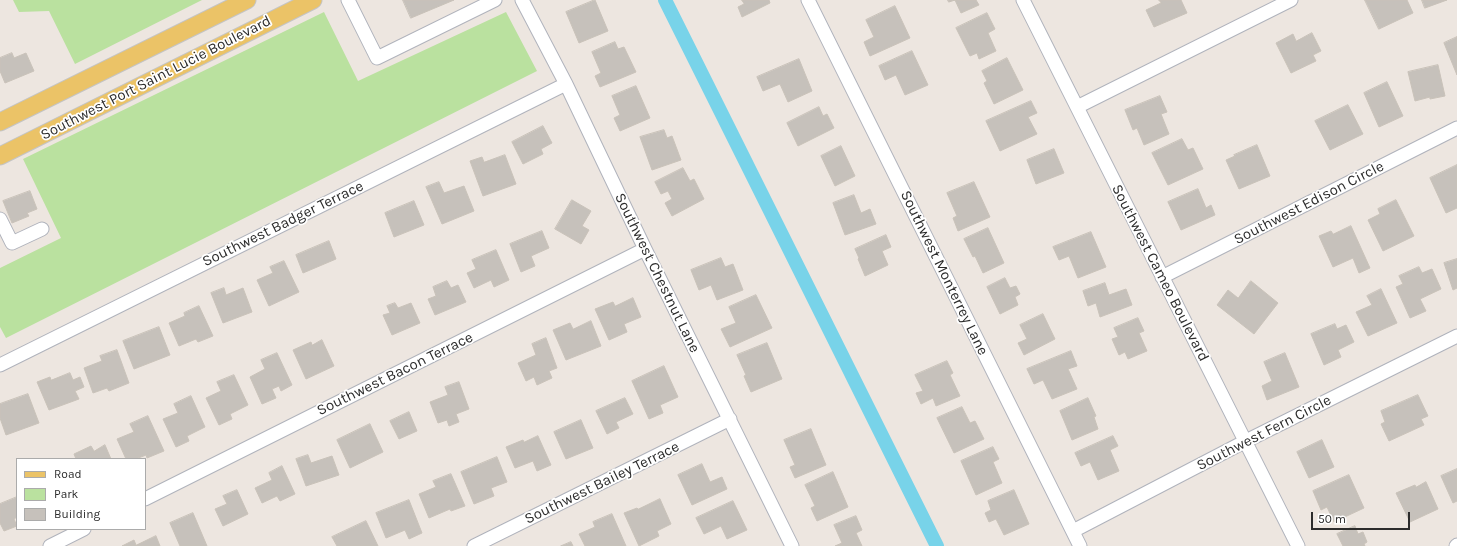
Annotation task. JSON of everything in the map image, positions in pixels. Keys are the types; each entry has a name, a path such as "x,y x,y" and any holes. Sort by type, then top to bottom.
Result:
{"main road":[{"name":"Southwest Port Saint Lucie Boulevard","path":"0,122 247,0"},
{"name":"Southwest Port Saint Lucie Boulevard","path":"0,156 313,0"}],"street":[{"path":"348,0 377,58 495,0"},
{"name":"Southwest Chestnut Lane","path":"522,0 566,84 645,249 792,546"},
{"name":"Southwest Monterrey Lane","path":"808,0 1080,546"},
{"name":"Southwest Cameo Boulevard","path":"1023,0 1298,546"},
{"path":"1077,107 1291,0"},
{"name":"Southwest Badger Terrace","path":"0,365 566,84"},
{"name":"Southwest Edison Circle","path":"1162,277 1457,128"},
{"path":"0,219 12,244 42,229"},
{"name":"Southwest Bacon Terrace","path":"146,498 645,249"},
{"name":"Southwest Fern Circle","path":"1073,531 1246,441 1457,336"},
{"name":"Southwest Bailey Terrace","path":"474,546 730,419"},
{"path":"50,546 82,530"}],"green space":[{"path":"13,0 202,0 75,64 49,11 19,12"},
{"path":"324,12 358,81 506,12 537,71 6,338 0,327 0,268 61,238 23,159"}],"building":[{"path":"403,0 454,0 411,18"},
{"path":"595,0 608,31 579,43 566,12"},
{"path":"742,0 769,0 770,3 742,17 738,7 744,4"},
{"path":"955,0 976,0 979,5 961,13"},
{"path":"1159,0 1181,0 1187,13 1154,27 1146,10 1161,3"},
{"path":"1365,0 1407,0 1413,13 1379,29"},
{"path":"1422,0 1447,0 1425,8"},
{"path":"895,6 910,38 870,56 864,42 874,37 866,20"},
{"path":"987,13 995,29 988,33 996,51 979,59 977,53 970,56 956,28"},
{"path":"1312,33 1321,51 1313,55 1316,61 1291,73 1276,43 1293,34 1296,41"},
{"path":"1457,37 1457,75 1444,43"},
{"path":"615,42 618,49 624,47 636,72 600,87 595,76 601,73 592,52"},
{"path":"912,51 928,85 905,95 896,75 885,80 879,66"},
{"path":"12,53 14,58 26,53 34,71 5,83 0,71 0,58"},
{"path":"1007,58 1023,90 994,104 984,83 987,81 982,71"},
{"path":"799,59 812,91 788,102 780,84 763,91 757,77"},
{"path":"1438,65 1445,96 1430,99 1430,97 1415,101 1408,72"},
{"path":"1387,82 1403,116 1379,127 1364,93"},
{"path":"636,86 650,118 620,131 614,118 620,115 612,96"},
{"path":"1160,96 1167,112 1161,114 1169,134 1144,145 1137,128 1133,130 1125,110"},
{"path":"1031,101 1037,113 1028,117 1037,134 1000,151 986,121"},
{"path":"1348,105 1363,134 1330,150 1315,121"},
{"path":"819,107 823,116 827,114 834,128 798,146 787,123"},
{"path":"543,126 552,143 541,149 543,154 523,164 512,142"},
{"path":"664,130 667,138 672,136 681,160 652,170 640,137"},
{"path":"1182,139 1188,150 1193,148 1203,169 1168,185 1152,153"},
{"path":"1257,145 1270,176 1239,189 1226,160"},
{"path":"841,146 855,176 835,186 821,156"},
{"path":"1054,149 1064,173 1036,184 1027,160"},
{"path":"505,155 516,184 483,196 470,161 482,157 484,162"},
{"path":"1457,165 1457,208 1446,213 1430,178"},
{"path":"683,168 690,181 694,179 704,199 672,216 665,203 672,199 668,191 661,194 655,182"},
{"path":"439,182 444,193 464,186 474,211 442,224 426,187"},
{"path":"974,182 990,217 958,231 953,218 957,216 947,193"},
{"path":"1198,189 1206,208 1211,205 1215,215 1181,230 1168,202"},
{"path":"30,191 37,209 27,213 29,216 12,223 3,201"},
{"path":"854,195 861,213 870,209 876,224 845,235 833,203"},
{"path":"572,200 591,211 582,226 589,230 581,244 555,229"},
{"path":"1396,200 1414,236 1383,251 1368,220 1380,214 1378,209"},
{"path":"414,201 424,225 394,237 385,213"},
{"path":"1351,226 1370,268 1359,273 1353,258 1333,267 1319,236 1331,231 1333,234"},
{"path":"988,228 1004,263 983,273 975,256 973,257 964,239"},
{"path":"542,231 549,248 531,256 535,266 521,272 510,244"},
{"path":"1091,232 1106,267 1078,278 1069,256 1059,260 1053,247"},
{"path":"886,235 891,247 882,251 888,265 865,276 855,249"},
{"path":"329,241 336,259 303,273 296,255"},
{"path":"496,250 509,280 494,287 491,280 474,288 467,273 476,269 472,260"},
{"path":"721,258 725,267 733,264 743,290 717,300 711,285 699,290 691,270"},
{"path":"1457,259 1457,288 1453,290 1444,263"},
{"path":"284,261 299,292 269,306 257,280 273,273 270,267"},
{"path":"1419,267 1422,273 1432,269 1441,289 1420,299 1426,311 1410,318 1396,287 1403,284 1399,276"},
{"path":"1005,278 1010,288 1016,286 1020,294 1015,297 1018,305 1000,314 987,287"},
{"path":"447,281 451,288 458,285 466,302 435,315 428,299 436,296 433,287"},
{"path":"1251,281 1278,303 1254,334 1217,305 1228,290 1238,298"},
{"path":"1105,283 1109,295 1126,289 1132,305 1100,317 1096,303 1088,306 1083,291"},
{"path":"224,288 226,295 243,288 252,312 223,323 211,293"},
{"path":"1381,289 1397,323 1368,336 1356,312 1372,305 1367,296"},
{"path":"756,295 772,328 730,347 721,329 736,323 729,307"},
{"path":"633,298 641,317 624,324 627,332 609,340 595,309 613,302 615,306"},
{"path":"395,303 398,308 411,303 420,323 392,335 383,315 390,313 387,306"},
{"path":"199,306 213,336 198,342 196,339 179,346 169,323 185,316 184,313"},
{"path":"1043,314 1055,339 1024,355 1018,343 1027,339 1020,325"},
{"path":"1138,318 1144,331 1139,333 1147,351 1128,359 1125,352 1119,355 1112,339 1118,337 1114,328"},
{"path":"591,321 601,346 566,360 553,330 570,323 573,329"},
{"path":"1335,324 1337,329 1346,325 1354,342 1338,350 1341,357 1324,365 1311,334"},
{"path":"159,327 170,355 134,369 123,341"},
{"path":"546,338 557,368 549,371 552,378 537,385 534,377 526,381 518,363 536,355 532,344"},
{"path":"322,340 334,366 306,379 293,350 311,342 312,345"},
{"path":"767,343 782,379 751,392 744,376 746,375 737,355"},
{"path":"117,350 129,383 109,391 107,388 93,393 84,368 102,361 100,356"},
{"path":"1071,351 1077,366 1068,369 1077,389 1052,399 1043,380 1034,384 1027,369"},
{"path":"277,353 292,385 281,391 279,386 272,389 276,398 262,404 250,377 265,369 261,360"},
{"path":"1285,353 1299,387 1267,400 1262,386 1272,381 1264,362"},
{"path":"947,361 953,373 950,375 960,396 936,406 933,398 921,404 916,393 923,391 915,375"},
{"path":"664,366 678,397 660,405 663,413 649,419 632,381"},
{"path":"70,373 73,380 80,377 84,387 75,391 79,399 49,410 37,382 50,377 51,380"},
{"path":"234,375 248,405 230,414 232,419 219,425 206,398 221,391 217,382"},
{"path":"459,382 469,409 456,414 459,422 449,426 447,420 438,423 430,402 448,395 445,387"},
{"path":"28,394 39,423 6,435 0,418 0,404"},
{"path":"1418,395 1428,416 1421,419 1424,425 1389,441 1381,424 1385,422 1381,411"},
{"path":"191,396 205,427 187,436 189,441 176,447 163,419 178,413 174,404"},
{"path":"625,398 633,414 616,422 619,428 607,434 596,411"},
{"path":"1088,398 1096,416 1094,417 1098,429 1072,440 1060,411"},
{"path":"962,407 970,423 975,421 984,439 954,453 937,418"},
{"path":"409,412 417,431 399,439 390,421"},
{"path":"148,416 164,451 147,458 146,455 138,458 126,458 117,439 134,432 130,424"},
{"path":"581,420 593,448 566,459 554,432"},
{"path":"370,424 383,452 350,468 337,440"},
{"path":"811,429 826,465 795,478 790,467 795,465 784,440"},
{"path":"538,436 551,465 537,471 533,461 515,468 506,447"},
{"path":"1113,436 1118,446 1110,450 1119,471 1098,480 1090,462 1081,466 1075,453"},
{"path":"1322,440 1334,467 1309,478 1297,452"},
{"path":"105,445 111,458 76,458 74,454 91,446 94,451"},
{"path":"993,447 999,459 993,462 1002,483 976,495 961,461"},
{"path":"308,455 311,463 332,456 339,475 306,486 296,459"},
{"path":"497,457 507,482 491,488 494,496 474,504 461,472"},
{"path":"702,464 710,482 722,477 727,489 692,505 678,475"},
{"path":"282,466 295,494 280,501 277,496 262,503 255,488 272,480 269,473"},
{"path":"1457,469 1457,501 1453,503 1441,476"},
{"path":"833,472 848,507 817,521 811,508 815,506 805,485"},
{"path":"451,474 465,506 451,511 450,509 429,518 419,494 436,487 433,481"},
{"path":"1349,475 1364,508 1334,522 1327,507 1321,510 1313,491"},
{"path":"1426,482 1438,509 1410,522 1396,493 1415,485 1416,487"},
{"path":"237,490 248,514 223,526 215,509 227,504 223,496"},
{"path":"1014,490 1029,524 1004,535 996,519 989,522 985,513 991,510 988,501"},
{"path":"16,497 16,518 14,519 16,526 4,531 0,523 0,504"},
{"path":"660,499 671,524 657,531 659,536 639,546 624,513 637,508 638,509"},
{"path":"409,500 422,533 409,539 405,530 386,538 376,513"},
{"path":"733,501 747,530 727,539 721,526 704,534 696,518"},
{"path":"193,513 207,546 180,546 170,523"},
{"path":"612,514 626,546 585,546 579,534 595,527 593,522"},
{"path":"856,516 862,530 856,533 862,546 835,546 842,543 834,525"},
{"path":"366,521 378,546 337,546 332,537"},
{"path":"1355,526 1358,534 1363,532 1367,542 1364,544 1365,546 1343,546 1337,534"},
{"path":"156,536 160,546 122,546 134,540 136,545"},
{"path":"571,542 573,546 561,546"}],"waterway":[{"path":"665,0 937,546"}]}
